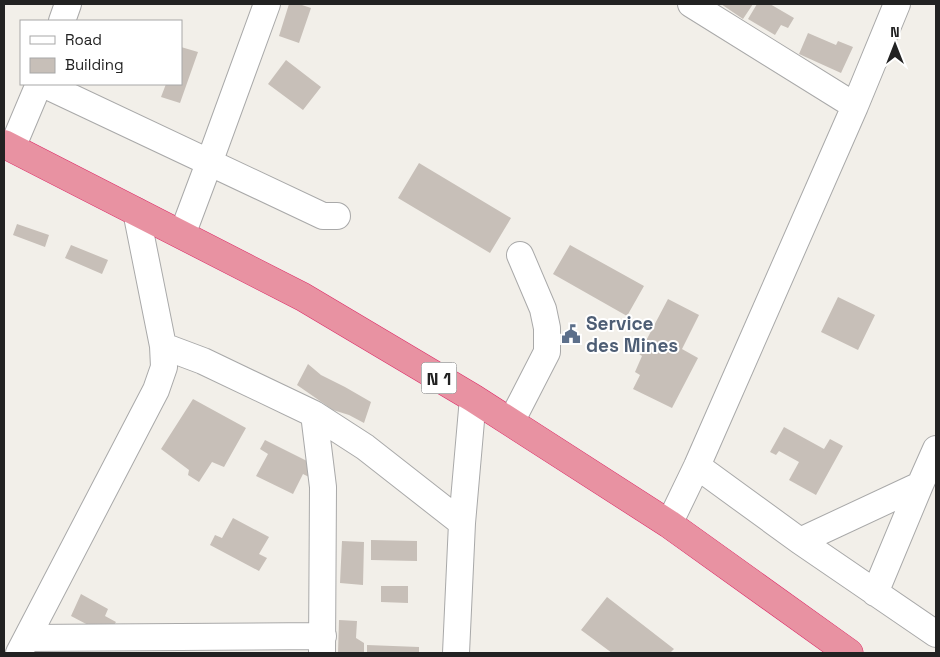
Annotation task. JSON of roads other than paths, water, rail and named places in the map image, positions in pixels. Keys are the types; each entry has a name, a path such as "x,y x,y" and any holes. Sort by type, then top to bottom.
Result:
{"highway":[{"name":"N 1","path":"8,146 303,298 473,398 669,524 849,653"}],"street":[{"path":"62,20 68,4"},
{"path":"182,235 267,4"},
{"path":"691,4 855,106"},
{"path":"669,524 697,466 855,106 897,4"},
{"path":"8,146 40,85"},
{"path":"43,85 322,216 337,216"},
{"path":"136,211 163,346 164,367 156,390 23,646 322,644 323,487 314,414"},
{"path":"511,422 547,352 547,328 543,309 520,255"},
{"path":"163,346 203,361 314,414 365,447 462,522"},
{"path":"456,653 462,522 473,398"},
{"path":"875,593 936,449"},
{"path":"697,466 800,541 936,634"},
{"path":"800,541 920,485"}],"place":[{"name":"Service des Mines","path":"571,334"}]}
